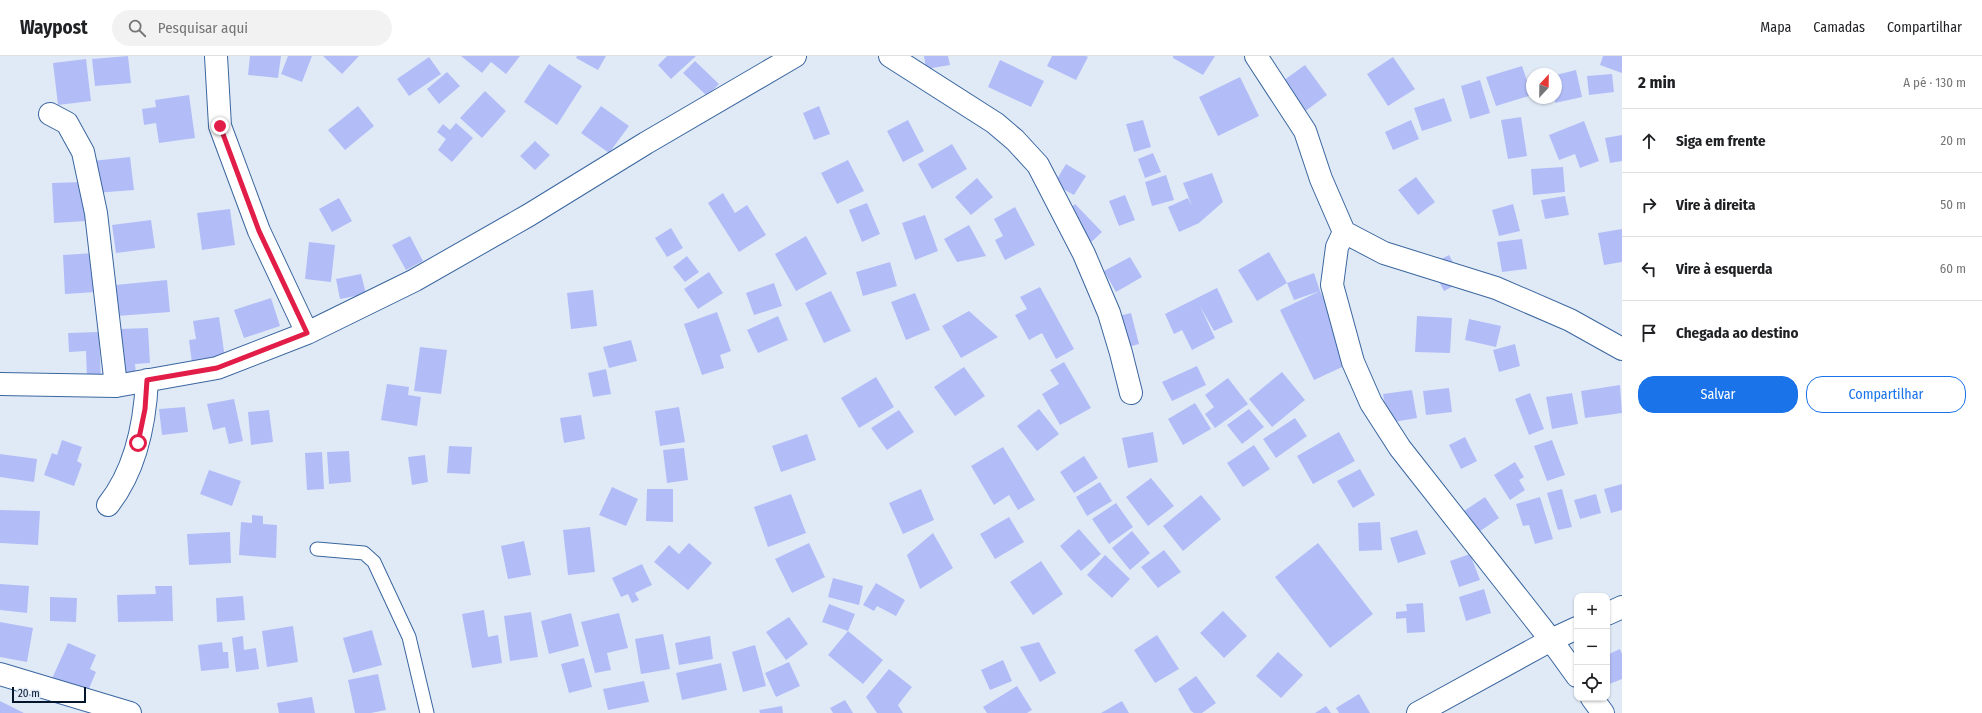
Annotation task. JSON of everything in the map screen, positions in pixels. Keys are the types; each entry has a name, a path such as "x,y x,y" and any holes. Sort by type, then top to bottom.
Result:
{"street":[{"path":"216,56 220,126 259,231 307,333"},
{"path":"0,384 116,386 217,368 307,333 422,276 529,215 646,142 795,56"},
{"path":"890,56 995,123 1015,140 1038,165 1084,254 1108,313 1121,353 1131,393"},
{"path":"1256,56 1305,131 1321,180 1344,232 1384,253 1496,288 1570,320 1622,349"},
{"path":"50,114 67,123 83,152 96,213 116,386"},
{"path":"1344,232 1337,247 1332,285 1354,362 1370,403 1400,448 1551,640 1574,672"},
{"path":"108,505 117,493 138,443 145,409 147,380"},
{"path":"1610,613 1622,607"},
{"path":"1426,711 1551,640 1575,629"},
{"path":"0,674 130,713"},
{"path":"1594,701 1603,713"}],"lane":[{"path":"317,549 364,553 374,562 409,637 427,713"}],"building":[{"path":"128,56 131,83 95,86 92,59"},
{"path":"250,56 281,56 278,78 248,75"},
{"path":"288,56 312,56 302,82 281,74"},
{"path":"323,56 359,56 342,74"},
{"path":"461,56 520,56 506,74 491,62 482,73"},
{"path":"577,56 606,56 598,70 576,58"},
{"path":"667,56 696,56 671,79 658,65"},
{"path":"924,56 948,56 950,65 926,69"},
{"path":"1052,56 1088,57 1076,80 1047,66"},
{"path":"1173,56 1215,56 1203,75 1173,58"},
{"path":"1603,56 1622,56 1622,73 1600,65"},
{"path":"429,57 441,74 409,96 397,79"},
{"path":"1393,57 1415,89 1388,106 1367,74"},
{"path":"86,59 91,101 58,105 53,63"},
{"path":"1000,60 1044,81 1031,107 988,87"},
{"path":"695,61 719,84 707,96 683,73"},
{"path":"549,64 582,86 557,125 524,102"},
{"path":"1305,65 1327,95 1292,121 1269,91"},
{"path":"1522,66 1526,78 1526,97 1496,106 1486,77"},
{"path":"1576,70 1582,97 1562,101 1562,74"},
{"path":"447,72 460,86 439,104 427,89"},
{"path":"1612,74 1614,92 1589,95 1587,76"},
{"path":"1240,77 1259,116 1218,136 1199,97"},
{"path":"1480,80 1490,113 1470,119 1461,86"},
{"path":"485,91 506,111 482,138 460,118"},
{"path":"189,95 195,138 159,143 156,123 144,125 142,109 156,107 155,100"},
{"path":"1444,98 1452,121 1422,131 1414,108"},
{"path":"358,106 374,126 345,150 328,130"},
{"path":"601,106 629,126 609,153 581,133"},
{"path":"819,106 830,134 814,140 803,113"},
{"path":"1521,117 1527,156 1508,159 1501,120"},
{"path":"908,120 924,151 903,162 887,131"},
{"path":"1143,120 1151,147 1134,152 1126,124"},
{"path":"1411,120 1419,139 1393,150 1385,132"},
{"path":"1584,121 1599,161 1580,168 1575,154 1559,160 1549,135"},
{"path":"456,123 473,138 452,162 438,150 446,139 437,132 443,124 450,130"},
{"path":"1622,135 1622,161 1610,163 1605,138"},
{"path":"535,141 550,155 535,170 520,156"},
{"path":"952,144 967,169 932,189 918,164"},
{"path":"1153,153 1161,172 1145,178 1138,159"},
{"path":"130,157 134,190 95,193 92,161"},
{"path":"848,160 864,191 837,204 821,173"},
{"path":"1066,164 1086,176 1074,195 1054,184"},
{"path":"1563,167 1565,192 1533,195 1531,169"},
{"path":"1212,173 1223,202 1199,223 1179,232 1168,207 1188,198 1192,206 1183,183"},
{"path":"1166,175 1174,200 1152,206 1145,182"},
{"path":"1416,177 1435,202 1418,215 1398,190"},
{"path":"977,178 993,197 971,215 955,197"},
{"path":"83,182 86,221 54,223 52,183"},
{"path":"723,193 735,213 747,205 766,235 739,252 708,203"},
{"path":"1125,195 1135,220 1119,226 1109,201"},
{"path":"1565,196 1569,215 1545,219 1541,200"},
{"path":"339,198 352,221 332,232 319,209"},
{"path":"867,203 880,234 862,242 849,210"},
{"path":"1075,204 1102,232 1087,246 1060,218"},
{"path":"1513,204 1520,231 1499,236 1492,210"},
{"path":"1015,207 1035,245 1005,260 995,240 1003,236 994,219"},
{"path":"230,209 235,245 202,250 197,213"},
{"path":"925,215 938,251 915,260 902,223"},
{"path":"151,220 155,248 116,253 112,225"},
{"path":"969,225 986,256 957,262 944,239"},
{"path":"671,228 683,248 667,257 655,238"},
{"path":"1622,229 1622,262 1604,265 1598,233"},
{"path":"410,236 423,261 406,270 392,245"},
{"path":"806,236 827,274 796,291 775,254"},
{"path":"1522,239 1527,269 1502,272 1497,242"},
{"path":"309,242 335,245 331,282 305,279"},
{"path":"1269,252 1287,283 1257,301 1238,270"},
{"path":"94,253 96,292 65,294 63,255"},
{"path":"1449,255 1463,281 1444,291 1430,265"},
{"path":"687,256 699,272 685,282 673,267"},
{"path":"1130,257 1142,277 1116,292 1104,271"},
{"path":"890,262 897,286 863,296 856,272"},
{"path":"709,272 723,293 698,309 684,289"},
{"path":"1314,273 1320,291 1294,300 1287,283"},
{"path":"361,274 366,294 340,299 336,279"},
{"path":"167,280 170,312 117,316 115,285"},
{"path":"774,283 782,306 754,315 746,293"},
{"path":"1040,287 1074,349 1056,359 1042,333 1029,340 1015,315 1027,309 1020,297"},
{"path":"1217,288 1233,322 1214,331 1200,306 1215,338 1192,350 1182,330 1174,334 1165,314"},
{"path":"593,290 597,326 571,329 567,293"},
{"path":"831,291 851,331 824,343 805,303"},
{"path":"1320,291 1353,362 1314,380 1280,310"},
{"path":"915,293 930,330 906,340 891,302"},
{"path":"271,298 280,326 244,338 234,310"},
{"path":"969,311 998,337 961,358 942,326"},
{"path":"717,312 731,351 720,355 724,368 702,375 684,324"},
{"path":"1131,313 1139,344 1114,351 1106,319"},
{"path":"778,316 788,340 758,353 747,330"},
{"path":"1417,316 1452,318 1450,353 1415,352"},
{"path":"219,317 225,358 192,363 189,340 196,339 193,321"},
{"path":"1469,319 1501,326 1496,347 1465,340"},
{"path":"148,328 150,363 135,364 136,374 121,375 118,329"},
{"path":"99,332 101,379 87,380 86,351 69,352 68,333"},
{"path":"631,340 637,361 609,368 603,347"},
{"path":"1515,344 1520,366 1499,372 1493,350"},
{"path":"420,347 447,350 441,394 414,391"},
{"path":"1064,362 1091,408 1060,425 1042,394 1059,384 1050,370"},
{"path":"1197,366 1206,385 1172,401 1162,382"},
{"path":"964,367 985,396 955,416 934,387"},
{"path":"606,369 611,394 593,397 588,373"},
{"path":"1282,372 1305,400 1272,427 1249,399"},
{"path":"876,377 894,407 859,428 841,398"},
{"path":"1228,378 1248,404 1215,428 1205,414 1214,407 1205,395"},
{"path":"387,384 409,387 408,395 421,397 417,426 381,420"},
{"path":"1620,385 1622,413 1585,418 1581,391"},
{"path":"1449,388 1452,412 1426,415 1423,391"},
{"path":"1412,390 1417,418 1388,423 1383,394"},
{"path":"1530,393 1544,429 1529,435 1515,399"},
{"path":"1572,393 1578,424 1552,429 1546,397"},
{"path":"234,399 243,441 229,444 225,427 213,430 207,404"},
{"path":"1195,403 1211,429 1183,445 1168,419"},
{"path":"185,407 188,432 162,435 159,409"},
{"path":"679,407 685,442 660,446 655,411"},
{"path":"1039,409 1059,434 1037,451 1017,426"},
{"path":"1249,409 1264,427 1242,444 1227,425"},
{"path":"269,410 273,442 251,445 248,412"},
{"path":"899,410 914,432 887,450 871,428"},
{"path":"581,415 585,439 564,443 560,418"},
{"path":"1295,418 1307,436 1276,458 1263,439"},
{"path":"1153,432 1158,462 1128,468 1122,438"},
{"path":"1339,432 1355,461 1313,484 1297,456"},
{"path":"807,434 816,460 781,472 772,446"},
{"path":"1465,437 1477,461 1461,469 1449,445"},
{"path":"62,440 82,447 77,461 82,464 74,486 44,475 52,453 57,455"},
{"path":"1552,440 1565,475 1547,481 1534,446"},
{"path":"1254,445 1270,469 1243,487 1227,463"},
{"path":"449,446 472,447 470,474 447,473"},
{"path":"1003,447 1035,500 1018,510 1009,495 994,505 971,466"},
{"path":"684,448 688,480 667,483 663,450"},
{"path":"349,451 351,482 329,484 327,452"},
{"path":"322,452 324,489 307,490 305,453"},
{"path":"0,454 37,459 34,482 0,477"},
{"path":"425,455 428,482 412,485 408,457"},
{"path":"1084,456 1098,478 1074,493 1060,472"},
{"path":"1515,462 1524,477 1519,480 1525,490 1510,500 1494,475"},
{"path":"1360,469 1375,495 1353,508 1337,481"},
{"path":"209,470 241,481 232,506 200,494"},
{"path":"1151,478 1174,506 1148,526 1126,497"},
{"path":"1100,482 1112,501 1087,516 1076,497"},
{"path":"1622,484 1622,510 1611,513 1604,489"},
{"path":"612,487 638,499 626,526 599,515"},
{"path":"647,489 673,489 673,522 646,521"},
{"path":"921,489 934,520 903,534 889,503"},
{"path":"1562,489 1572,527 1558,530 1547,493"},
{"path":"791,494 806,533 768,547 754,507"},
{"path":"1596,494 1601,513 1580,519 1574,500"},
{"path":"1201,495 1221,519 1183,551 1163,526"},
{"path":"1485,497 1499,518 1476,534 1461,513"},
{"path":"1540,497 1553,539 1535,544 1529,525 1523,526 1516,504"},
{"path":"1116,503 1133,527 1109,544 1092,519"},
{"path":"0,510 40,511 38,545 0,543"},
{"path":"252,515 263,516 263,524 277,525 276,558 239,555 241,522 252,523"},
{"path":"1009,517 1024,542 995,559 980,534"},
{"path":"1380,522 1382,550 1359,551 1358,523"},
{"path":"590,527 595,572 568,575 563,530"},
{"path":"1079,529 1101,554 1081,571 1060,546"},
{"path":"1417,530 1426,554 1398,563 1390,538"},
{"path":"1132,531 1150,553 1130,570 1112,548"},
{"path":"230,532 231,563 189,565 187,534"},
{"path":"933,533 953,568 920,589 907,555"},
{"path":"524,541 531,575 508,579 501,546"},
{"path":"689,543 712,563 688,590 654,562 669,545 679,554"},
{"path":"809,543 825,577 792,593 775,559"},
{"path":"1318,543 1373,614 1330,648 1275,577"},
{"path":"1164,550 1181,572 1158,588 1141,567"},
{"path":"1470,554 1480,580 1459,587 1450,561"},
{"path":"1105,555 1130,579 1112,598 1087,575"},
{"path":"1041,561 1063,594 1033,615 1010,582"},
{"path":"642,564 652,585 635,593 639,600 632,603 628,594 621,597 612,578"},
{"path":"833,578 863,586 859,605 828,597"},
{"path":"876,583 905,600 896,616 877,606 874,611 863,605"},
{"path":"0,584 29,586 27,613 0,610"},
{"path":"155,586 172,586 173,621 118,622 117,595 156,594"},
{"path":"1484,589 1491,613 1466,621 1459,597"},
{"path":"243,596 245,620 217,622 216,598"},
{"path":"50,597 77,598 76,622 50,621"},
{"path":"1423,603 1425,632 1407,633 1406,618 1396,619 1396,612 1407,611 1406,604"},
{"path":"829,604 855,614 848,631 822,622"},
{"path":"484,610 488,637 498,635 502,663 472,668 462,614"},
{"path":"1223,611 1247,636 1224,658 1200,633"},
{"path":"531,612 538,657 510,661 504,616"},
{"path":"571,613 579,646 549,654 541,621"},
{"path":"619,613 628,648 607,653 611,670 595,673 581,622"},
{"path":"789,617 808,644 786,660 766,632"},
{"path":"0,622 33,628 27,662 0,657"},
{"path":"293,626 298,662 267,667 262,631"},
{"path":"372,630 382,665 353,673 343,638"},
{"path":"848,631 883,660 863,684 828,655"},
{"path":"663,634 670,669 641,674 635,639"},
{"path":"1157,635 1179,669 1155,683 1134,650"},
{"path":"243,636 244,650 256,648 259,669 236,672 232,638"},
{"path":"710,636 713,659 679,665 675,643"},
{"path":"222,642 223,652 228,652 229,668 201,671 198,645"},
{"path":"1039,642 1056,673 1040,682 1020,647"},
{"path":"68,643 96,655 90,669 96,672 85,698 50,683"},
{"path":"755,645 766,686 743,692 732,652"},
{"path":"1620,649 1622,654 1622,679 1610,684 1610,665 1610,654"},
{"path":"1278,652 1303,675 1281,698 1256,676"},
{"path":"584,658 592,687 569,693 561,664"},
{"path":"1003,660 1012,681 990,690 981,670"},
{"path":"789,662 800,686 776,697 765,673"},
{"path":"721,663 727,690 682,700 676,673"},
{"path":"889,669 912,687 898,705 903,713 877,713 866,697"},
{"path":"378,674 386,710 371,713 355,713 348,680"},
{"path":"1196,676 1216,703 1202,713 1194,713 1191,711 1178,689"},
{"path":"644,681 649,702 608,710 603,689"},
{"path":"1017,686 1032,710 1027,713 987,713 983,707"},
{"path":"1359,694 1370,713 1339,713 1336,708"},
{"path":"312,697 315,713 279,713 277,703"},
{"path":"845,700 853,713 833,713 830,708"},
{"path":"0,701 24,713 0,713"},
{"path":"1122,701 1129,713 1101,713"},
{"path":"782,706 783,713 760,713 759,710"},
{"path":"1326,706 1331,713 1315,713"}],"route":[{"path":"138,443 145,409 147,380 217,368 307,333 259,231 220,126"}]}
